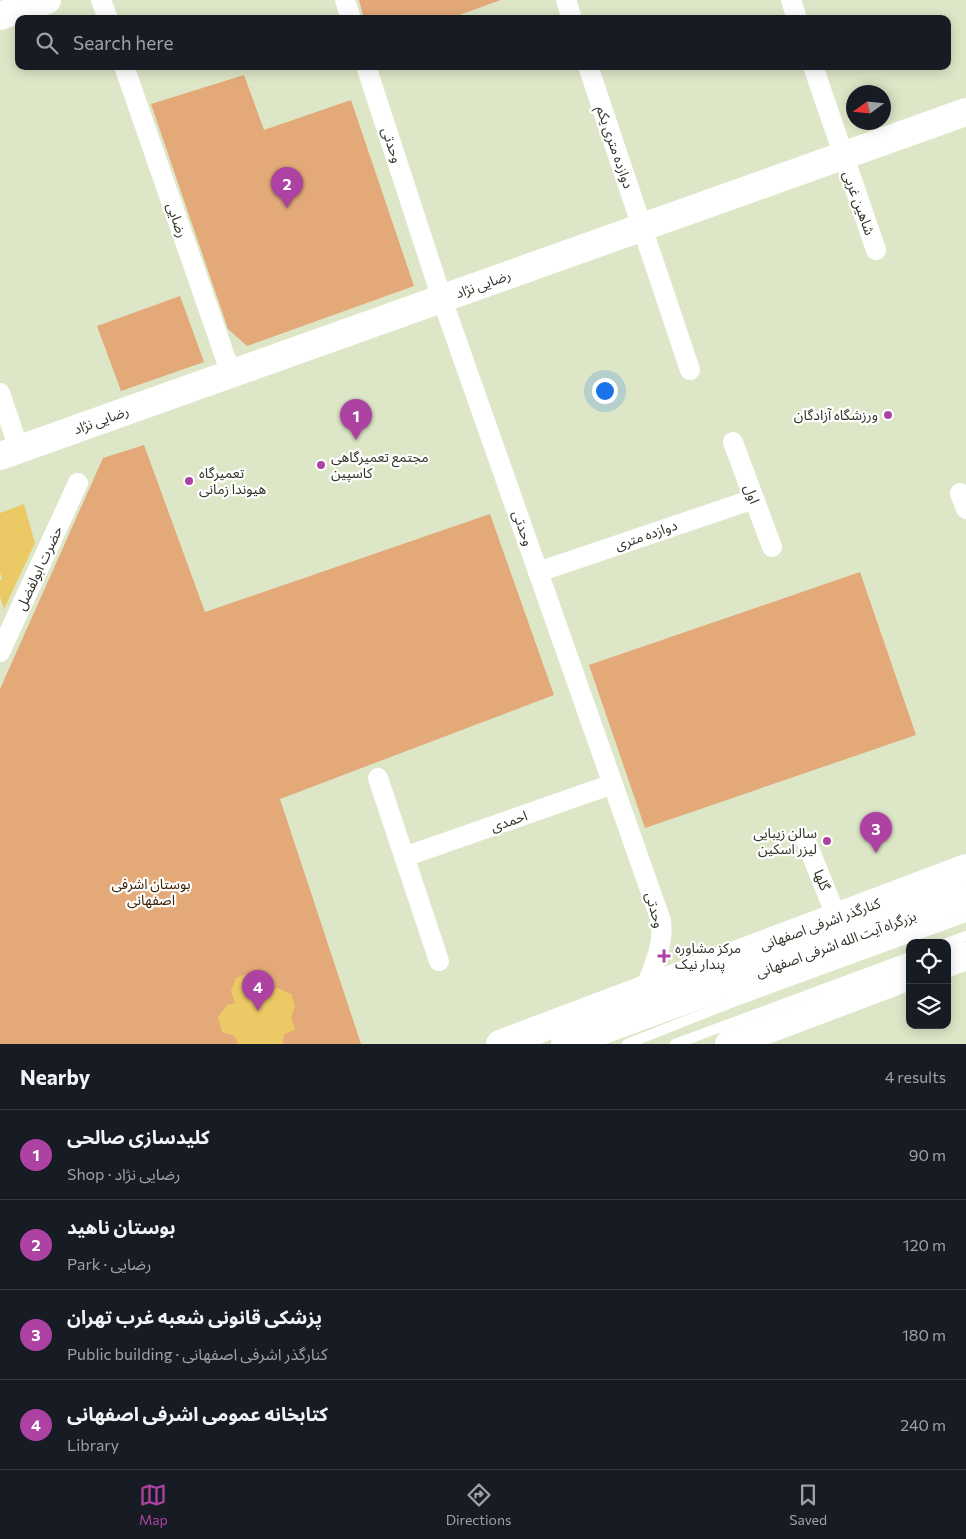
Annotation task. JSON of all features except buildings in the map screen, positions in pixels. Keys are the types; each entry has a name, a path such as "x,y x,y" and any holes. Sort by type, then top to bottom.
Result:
{"main road":[{"path":"0,16 47,0"},
{"name":"رضایی نژاد","path":"10,453 966,112"},
{"name":"کنارگذر اشرفی اصفهانی","path":"678,989 837,918 966,868"},
{"name":"بزرگراه آیت الله اشرفی اصفهانی","path":"565,1044 678,989 966,897"},
{"path":"951,962 966,956"},
{"path":"729,1044 906,978"},
{"path":"500,1044 645,989 678,989"}],"street":[{"path":"101,0 107,15"},
{"path":"344,0 350,15"},
{"path":"566,0 571,15"},
{"path":"790,0 796,15"},
{"name":"رضایی","path":"125,70 231,374"},
{"name":"وحدتی","path":"367,70 442,299 661,921 662,933 659,954 645,989"},
{"name":"دوازده متری یکم","path":"589,70 690,370"},
{"name":"شاهین غربی","path":"814,70 876,250"},
{"path":"0,393 10,453"},
{"name":"اول","path":"732,442 772,547"},
{"name":"حضرت ابولفضل","path":"0,652 78,483"},
{"name":"دوازده متری","path":"538,572 754,499"},
{"path":"378,778 439,961"},
{"name":"احمدی","path":"404,857 613,784"},
{"name":"گلها","path":"806,841 837,918"}],"lane":[{"path":"627,1044 732,1002 966,917"},
{"path":"951,942 966,936"},
{"path":"675,1044 906,958"}],"green space":[{"path":"359,0 501,0 459,15 363,15"},
{"path":"244,75 264,130 351,100 414,286 247,346 228,329 151,104"},
{"path":"180,296 204,362 121,391 97,326"},
{"name":"بوستان اشرفی اصفهانی","path":"144,445 205,612 490,514 554,695 280,799 361,1044 0,1044 0,689 103,458"},
{"path":"860,572 916,735 645,828 589,665"}],"place":[{"name":"بوستان ناهید","path":"287,208"},
{"name":"ورزشگاه آزادگان","path":"888,415"},
{"name":"کلیدسازى صالحى","path":"356,440"},
{"name":"مجتمع تعمیرگاهی کاسپین","path":"321,465"},
{"name":"تعمیرگاه هیوندا زمانی","path":"189,481"},
{"name":"سالن زیبایی لیزر اسکین","path":"827,841"},
{"name":"پزشکی قانونی شعبه غرب تهران","path":"876,853"},
{"name":"مرکز مشاوره پندار نیک","path":"664,956"},
{"name":"کتابخانه عمومی اشرفی اصفهانی","path":"258,1011"}]}
